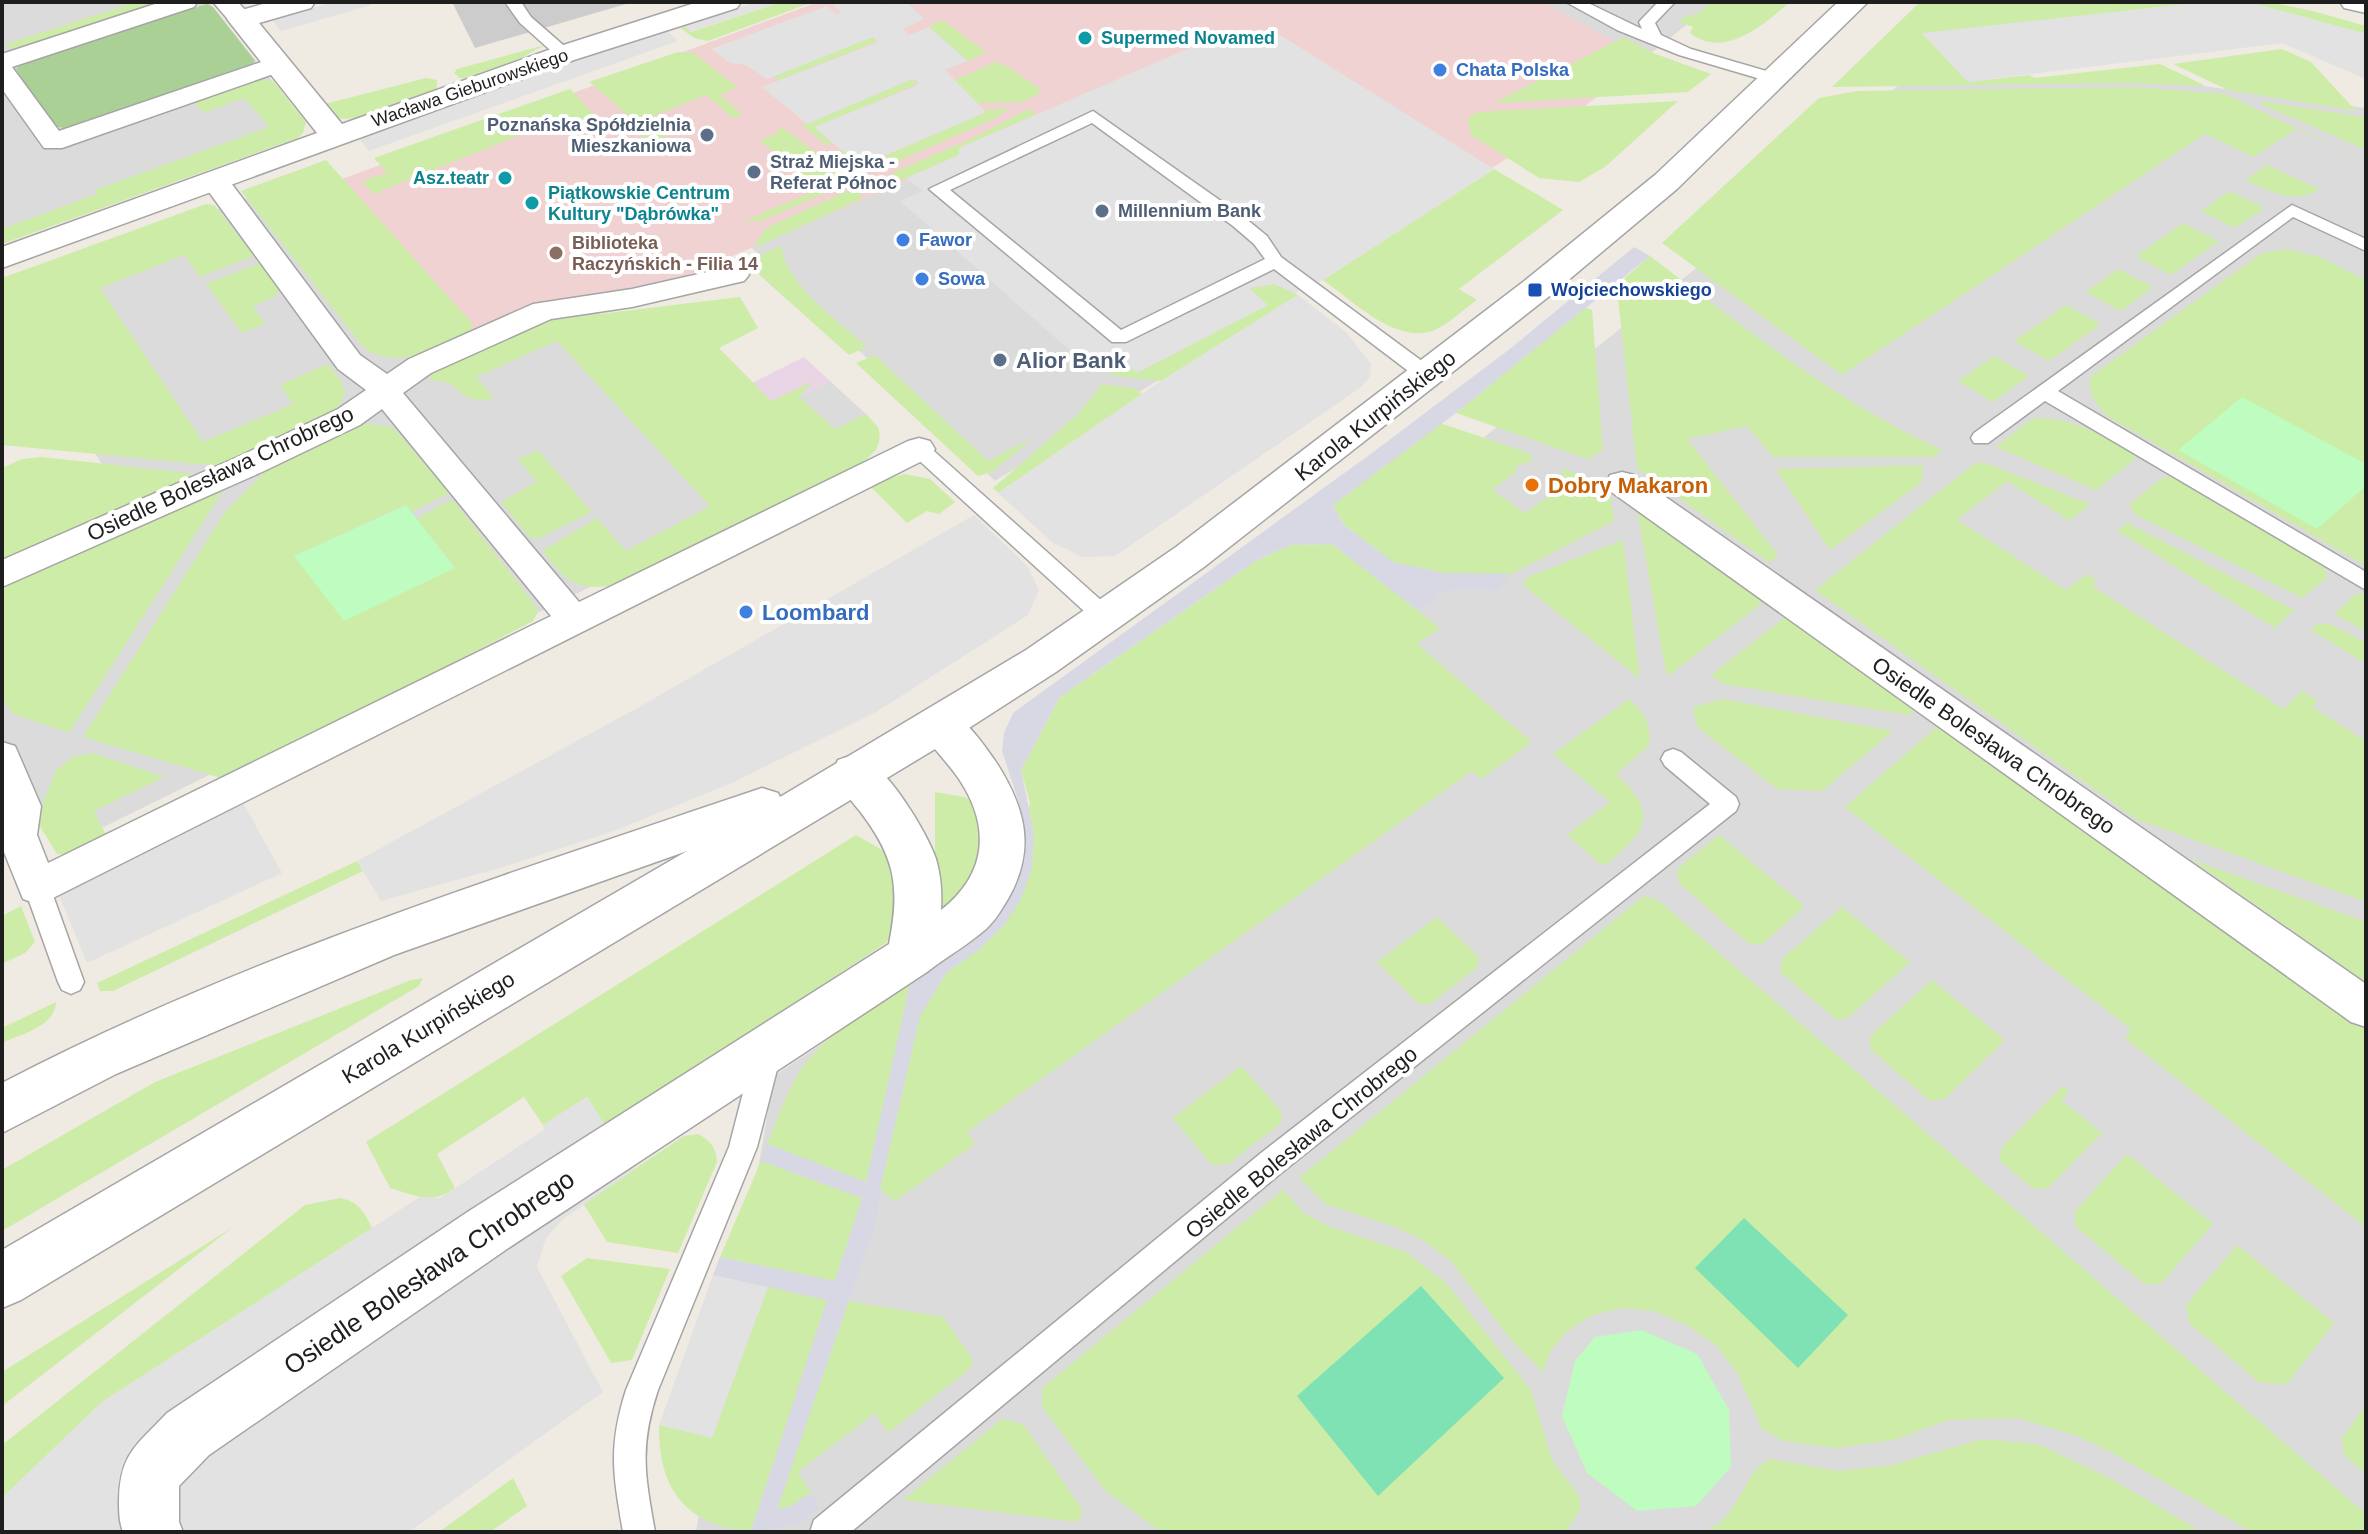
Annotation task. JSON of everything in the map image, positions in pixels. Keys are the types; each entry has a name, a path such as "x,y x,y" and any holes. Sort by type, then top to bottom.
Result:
{"street":[{"path":"2,62 185,2"},
{"path":"233,10 301,2"},
{"name":"Wacława Gieburowskiego","path":"2,258 564,54 727,2"},
{"name":"Karola Kurpińskiego","path":"2,1281 854,773 940,725 1104,616 1247,515 1615,226 1666,182 1854,2"},
{"path":"2354,2 2366,5"},
{"path":"233,10 335,136"},
{"path":"2,71 53,142 276,65"},
{"path":"215,181 349,362 374,379 574,620"},
{"path":"383,391 420,366 544,311 632,298 734,275"},
{"name":"Osiedle Bolesława Chrobrego","path":"2,574 251,464 349,417 383,391"},
{"path":"2,757 22,806 17,835 37,887 919,449"},
{"name":"Osiedle Bolesława Chrobrego","path":"1622,483 2366,1008"},
{"name":"Osiedle Bolesława Chrobrego","path":"153,1532 149,1522 149,1475 188,1434 488,1230 930,944 980,905 997,878 1004,852 1000,810 969,756 940,725"},
{"path":"854,773 899,826 911,847 930,944"},
{"name":"Karola Kurpińskiego","path":"2,1109 98,1058 379,940 854,773"}],"lane":[{"path":"513,2 525,20 564,54"},
{"path":"1574,2 1622,27 1685,52 1774,78"},
{"path":"1654,38 1647,22 1667,2"},
{"path":"1275,261 1119,338 938,189 1093,116 1250,231 1261,240 1275,261 1427,375"},
{"path":"1981,438 2292,210 2366,246"},
{"path":"2043,391 2366,582"},
{"path":"919,449 1104,616"},
{"name":"Osiedle Bolesława Chrobrego","path":"826,1532 1271,1163 1727,804 1673,759"},
{"path":"37,887 71,982"},
{"path":"639,1532 629,1475 630,1427 642,1390 743,1147 767,1051"}],"shaded area":[{"path":"2,2 209,2 289,102 292,128 2,231"},
{"path":"332,2 368,2 371,5 281,31 273,21"},
{"path":"452,2 633,2 475,48"},
{"path":"757,2 781,2 690,32 684,25"},
{"path":"818,2 1542,2 1645,58 1569,119 1157,381 913,178 642,295 535,303 443,343 318,188"},
{"path":"831,2 876,2 880,5 906,2 924,19 903,29 909,35 929,27 968,61 945,70 986,112 860,166 814,127 916,86 919,83 916,80 807,124 762,87 878,42 873,37 767,79 746,65 730,63 711,49 827,6 836,14 841,13"},
{"path":"1542,2 1715,2 1645,58"},
{"path":"2205,2 2248,2 2366,34 2366,79 2282,43 1968,82 1922,33"},
{"path":"667,31 678,41 369,151 359,138 569,62"},
{"path":"1280,35 1494,169 1323,280 1295,293 1274,284 1249,288 1268,305 1137,373 1115,355 1090,368 900,201 923,191 906,178 959,155 959,148 1213,38"},
{"path":"2130,76 2366,108 2366,1532 696,1532 774,1076 1034,901 1048,737 1410,496 1724,246 1902,82"},
{"path":"308,176 443,342 535,303 584,299 601,315 773,409 830,381 868,416 637,564 55,851 69,801 2,832 2,523 109,476 2,300 2,288"},
{"path":"913,178 1157,381 995,481 751,247"},
{"path":"1634,247 1650,256 1456,413 1333,505 1344,525 1393,562 1444,573 1511,574 1496,592 1488,589 1443,591 1435,594 1439,598 1419,611 1332,544 1291,545 1257,560 1060,697 1021,770 1034,833 1032,868 1021,899 1005,924 979,950 947,972 920,1016 880,1189 877,1219 777,1509 789,1507 811,1493 820,1508 801,1522 761,1532 751,1531 827,1300 713,1275 720,1257 835,1281 862,1198 761,1161 767,1144 866,1182 910,984 979,934 1021,842 1019,803 1002,751 1004,733 1013,713 1372,453 1511,348"},
{"path":"1298,295 1346,332 1371,364 1370,377 1360,388 1115,556 1083,557 1053,543 998,493 1161,381"},
{"path":"804,357 830,381 773,409 748,385"},
{"path":"974,515 1028,567 1039,590 1028,615 876,712 734,782 614,831 496,869 381,901 357,861 639,707"},
{"path":"241,799 282,873 87,963 58,893"},
{"path":"587,1097 634,1170 563,1219 546,1238 537,1267 603,1392 409,1532 2,1532 2,1498 102,1402 420,1197 440,1198 544,1130 543,1125"},
{"path":"713,1275 768,1287 712,1438 659,1425"}],"green space":[{"path":"125,2 155,2 31,47 10,48 6,44 127,5"},
{"path":"781,2 813,2 708,41 694,38 681,28 684,25 691,32"},
{"path":"1712,2 1790,2 1756,29 1730,41 1717,43 1690,33 1693,27 1679,22 1689,14 1694,16"},
{"path":"1920,2 2205,2 1923,34 1968,82 2160,64 2206,86 2129,83 1832,87"},
{"path":"2248,2 2278,4 2322,14 2366,26 2366,34"},
{"path":"207,4 213,7 255,61 250,66 70,129 53,126 16,69 24,61"},
{"path":"939,21 945,22 986,52 968,61 929,27"},
{"path":"873,36 878,41 779,80 774,76"},
{"path":"1624,37 1653,53 1711,74 1688,92 1494,103"},
{"path":"545,45 482,76 460,78 454,73 457,69"},
{"path":"2282,49 2311,62 2356,111 2228,90 2173,64"},
{"path":"678,52 694,53 737,87 720,95 742,114 733,118 706,95 646,119 667,139 653,145 642,136 648,132 589,82"},
{"path":"996,62 1039,88 1039,94 1022,102 977,103 954,80"},
{"path":"426,78 437,80 437,90 359,118 339,119 321,105"},
{"path":"259,79 273,81 306,122 298,138 2,244 2,226 4,228 97,194 95,190 269,127 244,98 204,113 195,104 200,99"},
{"path":"910,80 919,83 815,128 832,143 826,145 802,125"},
{"path":"2134,87 2225,94 2366,161 2296,129 2254,157 2205,134 1842,375 1662,243 1819,98 1857,91"},
{"path":"570,89 595,115 558,131 550,123 373,194 363,181 387,173 374,158"},
{"path":"1678,101 1605,167 1579,182 1539,178 1471,135 1468,123 1470,116 1478,112"},
{"path":"2261,101 2363,117 2366,120 2366,150 2263,105"},
{"path":"1009,108 996,118 873,172 861,172 836,153 842,150 861,166 986,112 984,110"},
{"path":"1029,109 1037,114 959,148 959,155 890,185 890,177 896,171 971,139"},
{"path":"782,127 846,175 842,186 761,221 746,220 817,190 760,140 780,132 777,128"},
{"path":"326,160 472,323 471,333 431,351 405,358 378,355 364,348 241,191"},
{"path":"2267,165 2319,189 2291,197 2246,180"},
{"path":"1494,169 1563,210 1459,289 1477,300 1446,324 1420,333 1406,332 1361,309 1323,280"},
{"path":"860,185 861,199 759,246 755,245 766,228"},
{"path":"2230,191 2265,208 2235,228 2201,211"},
{"path":"206,204 214,205 254,256 200,277 184,255 100,288 203,442 293,404 280,385 328,364 341,381 345,393 339,406 327,417 221,466 2,445 2,278"},
{"path":"2183,223 2219,241 2171,275 2136,256"},
{"path":"781,246 793,276 804,289 867,347 849,355 745,262"},
{"path":"2286,249 2320,257 2366,280 2366,566 2109,417 2097,404 2090,389 2090,377 2262,253"},
{"path":"1650,256 1827,386 1902,431 1942,450 1934,457 1773,457 1747,426 1687,439 1778,555 1770,563 1637,468 1617,290 1620,282"},
{"path":"260,263 279,291 274,297 253,306 265,324 242,333 206,284"},
{"path":"2118,269 2153,287 2121,311 2086,292"},
{"path":"1274,284 1298,295 1161,381 1109,375 1121,360 1137,373 1267,305 1248,289"},
{"path":"740,297 758,328 719,348 771,401 814,381 799,397 835,429 866,414 878,427 880,440 876,450 858,466 621,584 594,587 575,583 542,551 597,518 626,551 710,506 557,341 476,377 494,398 472,399 449,383 430,381 431,374 542,321"},
{"path":"2066,305 2101,324 2049,361 2014,341"},
{"path":"1584,307 1592,310 1603,450 1588,459 1456,413"},
{"path":"875,355 988,461 1034,437 992,472 978,476 856,363"},
{"path":"1994,356 2029,376 1993,402 1958,381"},
{"path":"1102,384 1134,388 1142,394 998,493 993,488 1078,414"},
{"path":"2242,397 2366,464 2366,486 2317,529 2178,450"},
{"path":"2030,420 2065,421 2088,429 2132,453 2134,460 2096,490 1996,447"},
{"path":"1440,423 1529,453 1533,461 1517,465 1516,472 1492,490 1525,513 1552,494 1553,489 1561,489 1570,482 1563,476 1561,468 1609,486 1614,521 1511,574 1444,573 1393,562 1344,525 1333,505"},
{"path":"358,425 391,427 449,493 411,512 405,505 294,556 455,567 416,519 452,499 535,605 538,612 533,621 228,780 83,737 225,512 276,461"},
{"path":"538,450 592,512 539,538 530,538 501,502 537,482 518,459"},
{"path":"42,457 188,473 192,477 2,561 2,468 22,459"},
{"path":"1975,463 1986,463 2090,504 2070,521 2007,481 1957,520 2066,590 2087,574 2097,581 2092,586 2283,709 2302,691 2318,701 2312,707 2366,741 2366,902 2136,819 1815,590"},
{"path":"1923,465 1922,482 1830,550 1776,469"},
{"path":"905,474 930,479 955,502 939,514 927,511 907,523 868,484"},
{"path":"2163,477 2174,478 2323,566 2328,577 2302,598 2136,515 2129,505"},
{"path":"226,486 69,733 11,713 2,695 2,584"},
{"path":"1636,503 1767,599 1670,675 1666,673"},
{"path":"406,505 455,568 344,621 294,556"},
{"path":"2128,523 2294,610 2275,628 2117,531"},
{"path":"1623,540 1639,678 1523,585 1528,577"},
{"path":"1332,544 1440,628 1417,644 1532,742 1481,779 1472,771 967,1132 975,1144 895,1201 880,1189 920,1016 947,972 979,950 1005,924 1030,803 1021,770 1060,697 1257,560 1291,545"},
{"path":"2356,594 2366,594 2366,631 2334,614"},
{"path":"1788,615 1917,709 1909,715 1723,684 1711,675"},
{"path":"2317,624 2330,624 2366,643 2366,664 2311,630"},
{"path":"1629,699 1646,720 1649,746 1616,774 1638,800 1643,821 1639,831 1621,852 1607,864 1600,864 1567,835 1610,802 1553,754"},
{"path":"1722,699 1893,731 1822,791 1777,789 1697,727 1693,707"},
{"path":"1939,725 2366,1030 2366,1227 2125,1038 2131,1029 1845,807"},
{"path":"93,753 164,777 94,811 108,839 69,855 57,854 39,825 39,814 56,770 73,757"},
{"path":"935,792 965,797 977,805 987,853 943,920 935,853"},
{"path":"856,835 893,860 898,926 886,943 605,1126 587,1097 543,1125 524,1097 437,1154 455,1188 431,1198 390,1188 366,1142"},
{"path":"1719,835 1802,904 1802,909 1761,945 1748,943 1679,883 1677,869"},
{"path":"2190,859 2366,922 2366,982"},
{"path":"357,861 363,871 113,991 100,991 97,983"},
{"path":"1644,896 1658,900 2366,1514 2366,1532 2252,1532 2111,1452 2077,1436 2018,1418 1948,1420 1894,1440 1836,1448 1784,1441 1762,1429 1738,1374 1716,1345 1686,1325 1654,1311 1621,1308 1590,1316 1565,1333 1550,1352 1543,1372 1513,1342 1450,1260 1423,1240 1396,1227 1326,1204 1299,1178"},
{"path":"21,906 35,942 25,953 2,964 2,916"},
{"path":"1842,907 1910,962 1848,1018 1837,1020 1780,972 1782,959"},
{"path":"1437,917 1479,957 1478,967 1430,1004 1419,1004 1377,962"},
{"path":"423,978 419,986 2,1231 2,1170 155,1082 411,980"},
{"path":"1932,980 2005,1040 1945,1099 1930,1101 1870,1049 1870,1036"},
{"path":"910,984 866,1182 767,1144 790,1089 809,1059 844,1027"},
{"path":"56,1002 50,1018 43,1024 2,1043 2,1028"},
{"path":"1241,1066 1282,1112 1281,1123 1228,1164 1212,1165 1173,1118"},
{"path":"2063,1086 2069,1092 2061,1100 2102,1133 2048,1188 2033,1189 1999,1160 2003,1146"},
{"path":"698,1134 712,1145 717,1162 678,1253 607,1242 583,1203 684,1136"},
{"path":"2127,1154 2213,1224 2161,1284 2144,1284 2075,1226 2075,1211"},
{"path":"761,1161 862,1198 835,1281 720,1257"},
{"path":"1283,1190 1305,1214 1328,1226 1404,1251 1446,1283 1531,1390 1552,1460 1579,1496 1580,1509 1566,1532 1161,1532 1105,1490 1042,1407 1042,1388"},
{"path":"340,1198 360,1208 372,1228 102,1402 2,1498 2,1445 305,1205"},
{"path":"1744,1218 1848,1315 1798,1368 1695,1268"},
{"path":"233,1227 2,1406 2,1372"},
{"path":"2237,1245 2334,1323 2287,1384 2260,1383 2189,1323 2186,1305"},
{"path":"587,1258 670,1269 632,1360 611,1363 561,1276"},
{"path":"1421,1286 1504,1378 1378,1496 1297,1396"},
{"path":"768,1287 827,1300 751,1531 709,1522 680,1500 664,1468 659,1425 712,1437"},
{"path":"847,1301 943,1317 972,1358 972,1367 888,1433 875,1413 798,1472 811,1493 789,1507 777,1510"},
{"path":"1641,1330 1697,1354 1729,1410 1731,1467 1696,1506 1637,1511 1587,1473 1562,1416 1575,1361 1595,1337"},
{"path":"2366,1405 2366,1474 2344,1455 2342,1438"},
{"path":"1002,1419 1024,1425 1082,1509 1077,1522 903,1500"},
{"path":"1982,1439 2038,1444 2113,1480 2202,1532 1701,1532 1724,1519 1752,1476 1770,1459 1838,1471 1892,1465"},
{"path":"513,1478 527,1506 490,1532 439,1532"}],"place":[{"name":"Supermed Novamed","path":"1085,38"},
{"name":"Chata Polska","path":"1440,70"},
{"name":"Poznańska Spółdzielnia Mieszkaniowa","path":"707,135"},
{"name":"Straż Miejska - Referat Północ","path":"754,172"},
{"name":"Asz.teatr","path":"505,178"},
{"name":"Piątkowskie Centrum Kultury \"Dąbrówka\"","path":"532,203"},
{"name":"Millennium Bank","path":"1102,211"},
{"name":"Fawor","path":"903,240"},
{"name":"Biblioteka Raczyńskich - Filia 14","path":"556,253"},
{"name":"Sowa","path":"922,279"},
{"name":"Wojciechowskiego","path":"1535,290"},
{"name":"Alior Bank","path":"1000,360"},
{"name":"Dobry Makaron","path":"1532,485"},
{"name":"Loombard","path":"746,612"}]}
